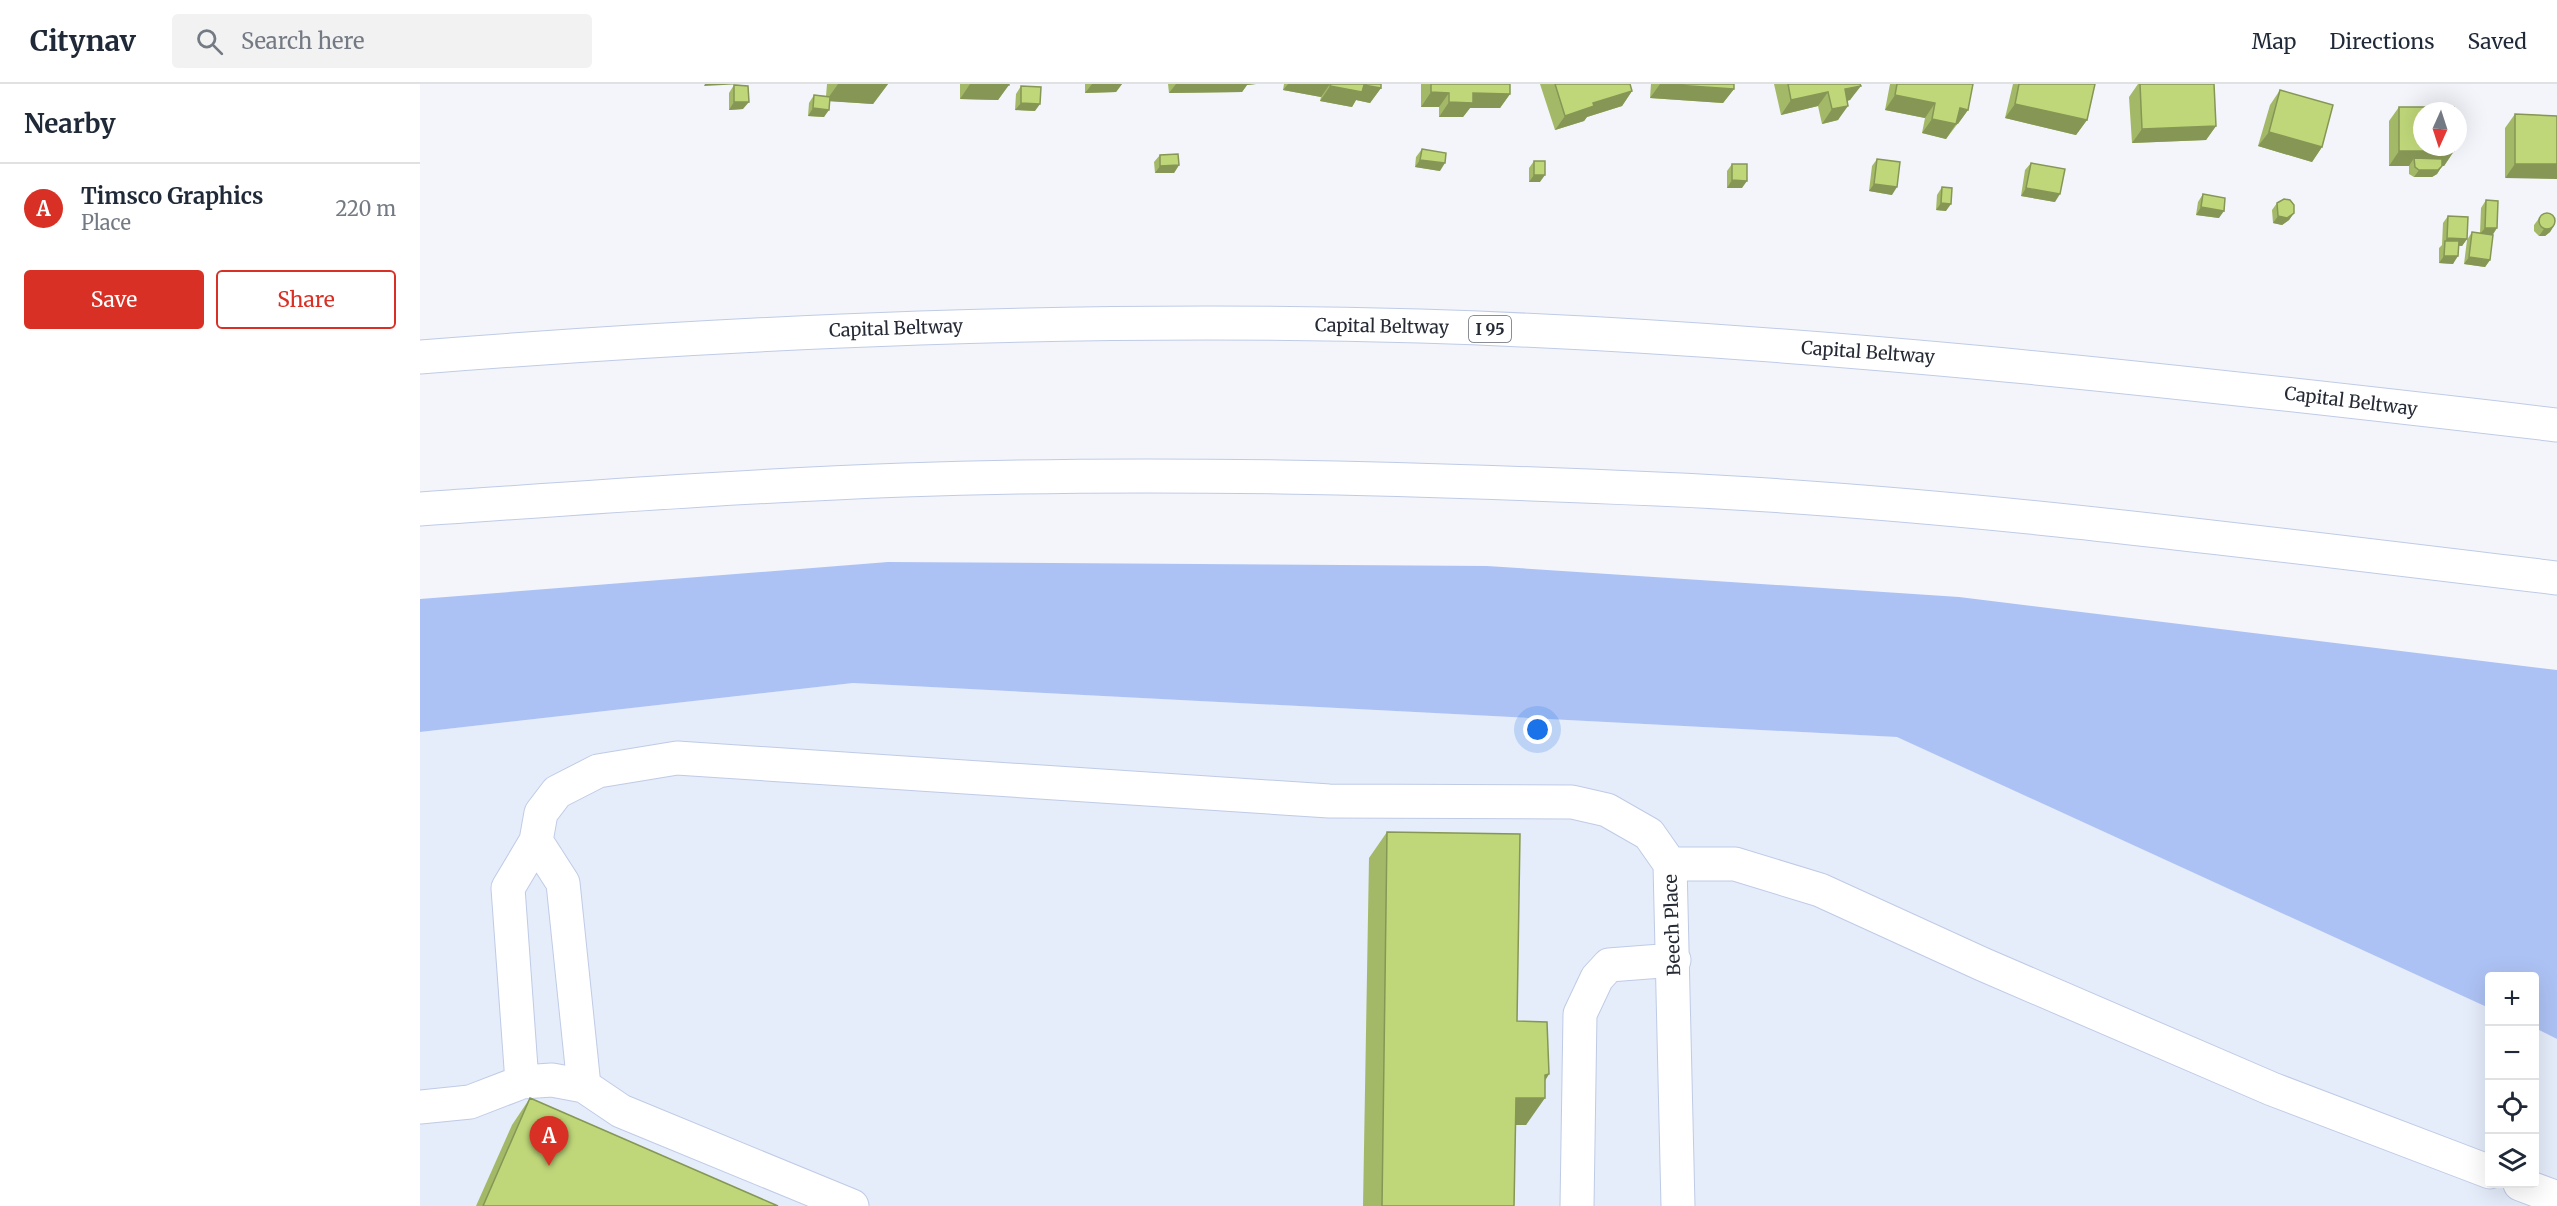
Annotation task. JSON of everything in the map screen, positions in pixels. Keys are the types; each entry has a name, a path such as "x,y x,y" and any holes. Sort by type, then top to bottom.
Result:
{"main road":[{"name":"Capital Beltway","path":"420,357 650,339 899,327 1149,323 1418,326 1671,337 1947,358 2192,382 2557,425"},
{"path":"420,508 906,480 1151,477 1413,480 1663,489 1942,510 2557,578"},
{"name":"Beech Place","path":"522,1082 508,888 536,841 541,813 557,792 598,771 677,758 1329,801 1572,802 1607,810 1649,834 1670,864 1678,1206"},
{"path":"536,841 563,883 584,1086"},
{"path":"1670,864 1735,864 1820,890 2272,1089 2485,1170"},
{"path":"1577,1206 1580,1014 1597,978 1609,965 1674,960"},
{"path":"420,1107 470,1102 522,1082 552,1080 584,1086 621,1111 852,1206"},
{"path":"2531,1188 2557,1198"}],"shaded area":[{"path":"888,562 1487,566 1959,597 2557,670 2557,1039 2539,1030 2539,972 2485,972 2485,1006 1897,737 853,683 420,732 420,599"},
{"path":"853,683 1898,737 2485,1006 2485,1188 2539,1188 2539,1030 2557,1039 2557,1206 420,1206 420,732"}],"building":[{"path":"1331,84 1381,84 1381,88 1364,85 1362,92 1330,86"},
{"path":"1431,84 1510,84 1510,94 1473,93 1473,103 1449,102 1449,93 1431,92"},
{"path":"1555,84 1630,84 1632,91 1593,103 1594,106 1565,116"},
{"path":"1661,84 1734,84 1734,89"},
{"path":"1788,84 1860,84 1861,86 1845,89 1848,106 1832,109 1828,92 1791,100"},
{"path":"1897,84 1973,84 1968,110 1960,108 1956,124 1932,119 1935,103 1895,95"},
{"path":"2019,84 2095,84 2087,120 2015,104"},
{"path":"2140,84 2214,84 2216,126 2142,129"},
{"path":"734,85 748,86 749,102 734,102"},
{"path":"1021,86 1041,87 1040,104 1021,103"},
{"path":"2280,90 2333,105 2322,147 2269,132"},
{"path":"814,95 830,97 829,110 813,108"},
{"path":"2399,107 2413,107 2413,151 2399,151"},
{"path":"2515,114 2557,116 2557,164 2515,164"},
{"path":"1422,149 1446,153 1445,163 1420,160"},
{"path":"1178,154 1179,165 1160,166 1160,155"},
{"path":"2414,158 2442,159 2442,166 2438,170 2419,170 2415,167"},
{"path":"1877,159 1900,162 1897,187 1874,184"},
{"path":"1534,161 1545,161 1545,175 1534,175"},
{"path":"2031,163 2065,169 2060,194 2026,188"},
{"path":"1732,164 1747,164 1747,181 1732,180"},
{"path":"1942,187 1952,188 1951,204 1941,203"},
{"path":"2203,194 2225,198 2224,211 2201,207"},
{"path":"2284,199 2290,200 2294,205 2294,213 2287,218 2278,216 2277,203"},
{"path":"2486,200 2498,201 2497,228 2485,228"},
{"path":"2547,213 2553,215 2555,221 2553,227 2547,229 2541,227 2539,221 2541,215"},
{"path":"2448,216 2468,217 2467,239 2447,238"},
{"path":"2472,232 2493,235 2490,260 2469,257"},
{"path":"2445,241 2459,241 2458,256 2444,256"},
{"path":"1387,832 1520,834 1517,1021 1547,1022 1549,1074 1545,1075 1545,1098 1516,1098 1514,1206 1382,1206"},
{"path":"530,1098 778,1206 483,1206"}],"place":[{"name":"Timsco Graphics","path":"549,1166"}]}
